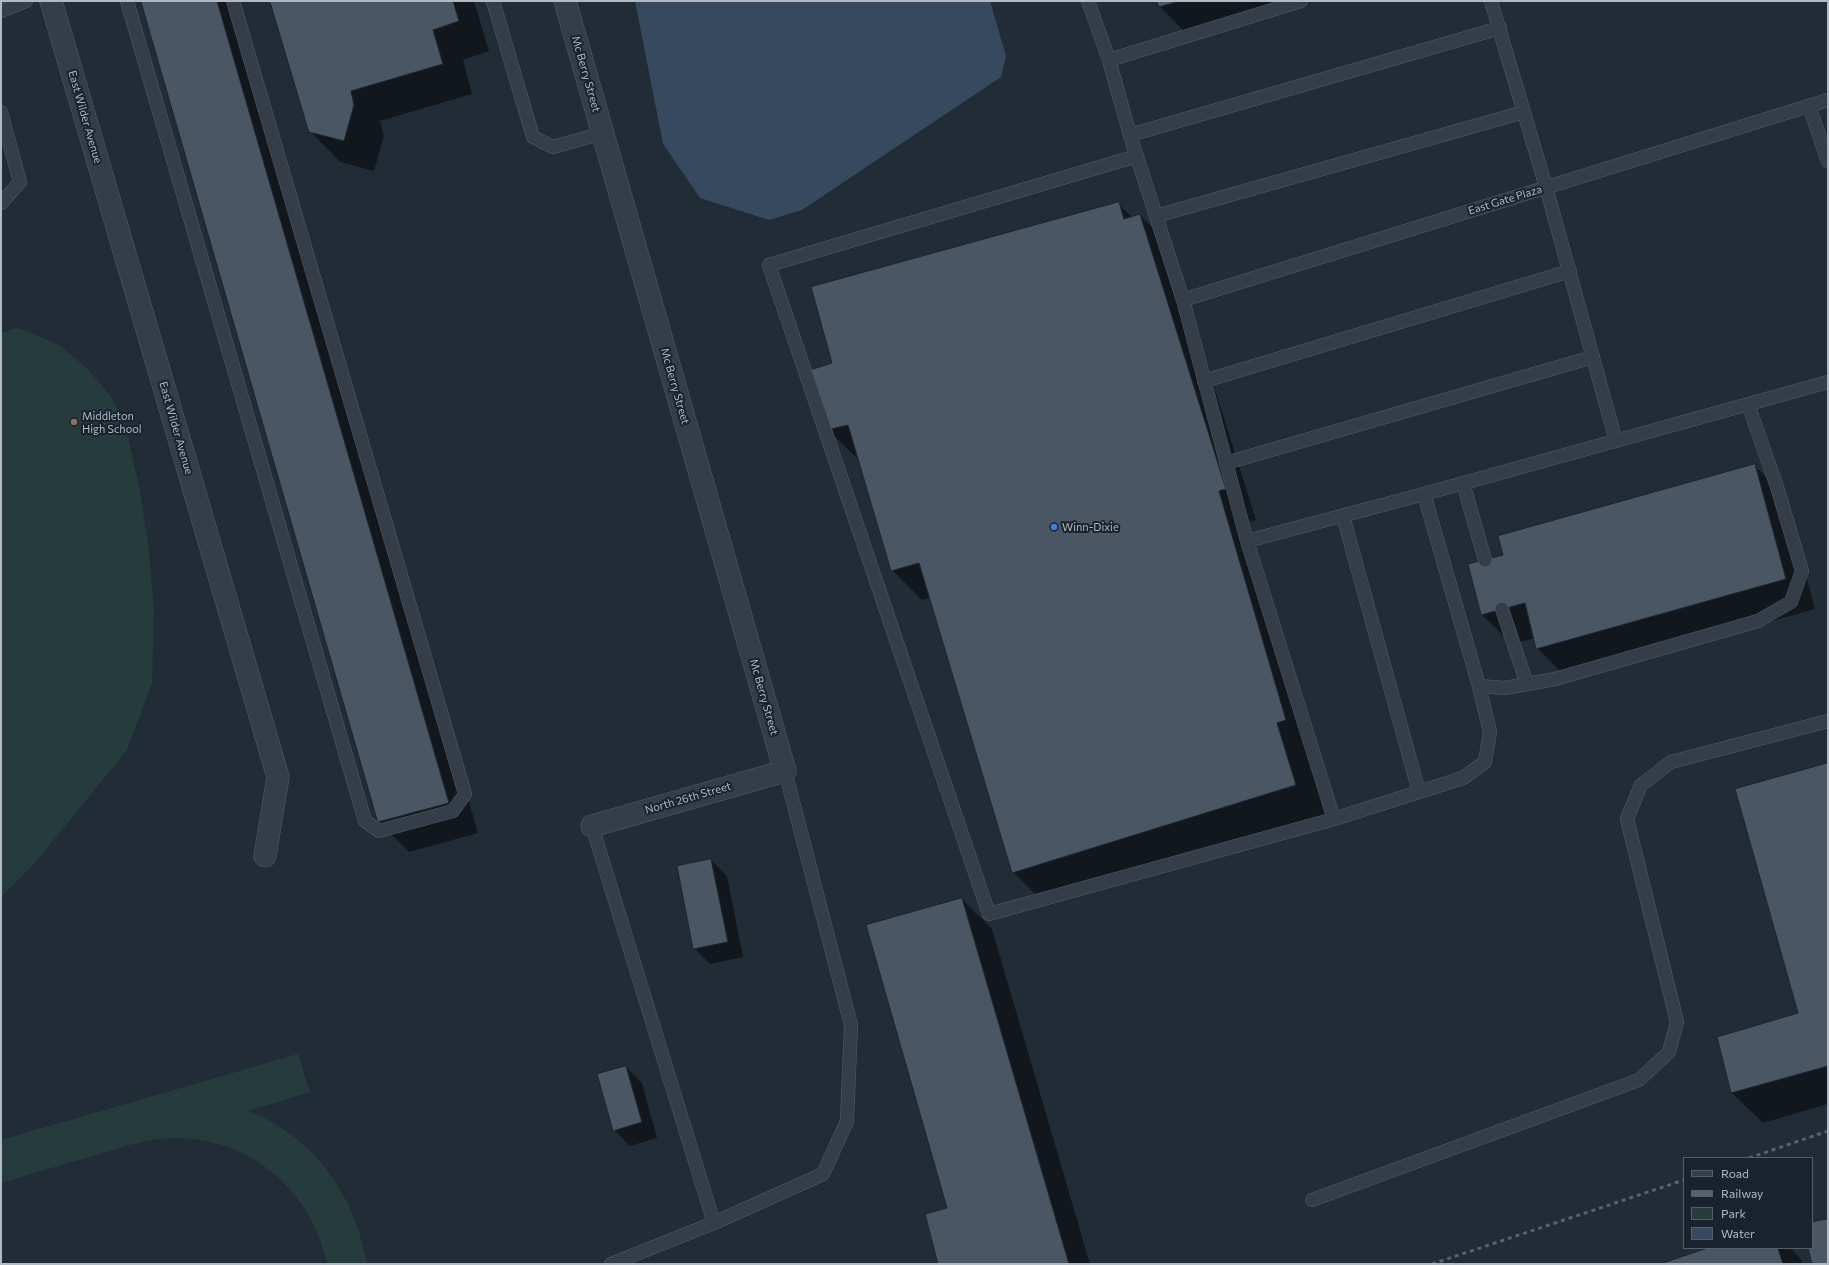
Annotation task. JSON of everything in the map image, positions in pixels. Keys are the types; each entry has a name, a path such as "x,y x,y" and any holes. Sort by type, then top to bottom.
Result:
{"street":[{"name":"East Wilder Avenue","path":"51,1 278,777 265,856"},
{"name":"Mc Berry Street","path":"565,1 785,771"},
{"name":"North 26th Street","path":"592,826 785,771"}],"lane":[{"path":"1,11 26,1"},
{"path":"127,1 365,821 379,831 453,811 465,794 233,1"},
{"path":"493,1 533,137 553,147 603,133"},
{"path":"1088,1 1109,60 1130,135 1183,300 1247,541 1334,819"},
{"path":"1109,60 1301,1"},
{"path":"1491,1 1570,271 1616,441"},
{"path":"1130,135 1500,28"},
{"name":"East Gate Plaza","path":"1183,300 1828,100"},
{"path":"1809,106 1828,161"},
{"path":"1156,216 1524,112"},
{"path":"1,115 20,182 1,204"},
{"path":"1137,156 768,265 989,914 1334,819 1464,778 1485,762 1490,732 1479,686 1424,494"},
{"path":"1204,380 1570,271"},
{"path":"1226,463 1593,357"},
{"path":"1247,541 1424,494 1828,382"},
{"path":"1479,686 1505,688 1555,679 1758,621 1791,602 1802,571 1777,488 1748,404"},
{"path":"1463,483 1485,560"},
{"path":"1343,516 1420,792"},
{"path":"1502,609 1527,684"},
{"path":"1312,1200 1639,1080 1659,1062 1669,1052 1677,1022 1627,819 1641,785 1671,762 1828,721"},
{"path":"611,1264 714,1223 823,1174 848,1121 851,1025 785,771"},
{"path":"592,826 714,1223"}],"green space":[{"path":"18,328 59,345 87,368 112,398 126,428 139,486 148,543 154,609 152,683 127,750 34,864 1,897 1,333"},
{"path":"298,1054 310,1092 248,1111 290,1133 322,1164 335,1181 346,1200 362,1242 367,1264 327,1264 319,1236 305,1210 288,1187 267,1168 244,1154 217,1144 189,1139 151,1140 1,1183 1,1140"}],"water":[{"path":"635,1 990,1 1006,56 1001,77 802,210 769,220 700,198 663,144"}],"building":[{"path":"141,1 217,1 449,803 378,822"},
{"path":"270,1 453,1 459,21 433,30 443,64 351,91 354,105 344,141 309,132"},
{"path":"1157,1 1180,1 1159,7"},
{"name":"Winn-Dixie","path":"1119,202 1124,219 1140,214 1226,489 1219,491 1286,720 1277,723 1296,785 1012,873 919,563 891,571 848,425 827,430 810,370 832,363 811,287"},
{"path":"1755,464 1786,579 1536,649 1525,603 1481,615 1468,564 1503,555 1498,536"},
{"path":"1828,763 1828,1066 1731,1093 1717,1037 1798,1013 1735,789"},
{"path":"711,859 728,942 693,949 677,866"},
{"path":"962,898 1069,1264 938,1264 925,1214 947,1208 866,925"},
{"path":"626,1066 642,1122 613,1131 597,1074"},
{"path":"1828,1219 1828,1264 1812,1264 1808,1249 1813,1249 1813,1222"},
{"path":"1705,1249 1778,1249 1783,1264 1660,1264"}],"railway":[{"path":"1752,1157 1828,1131"},
{"path":"1432,1264 1683,1180"}],"place":[{"name":"Middleton High School","path":"74,422"},
{"name":"Winn-Dixie","path":"1054,527"}]}
